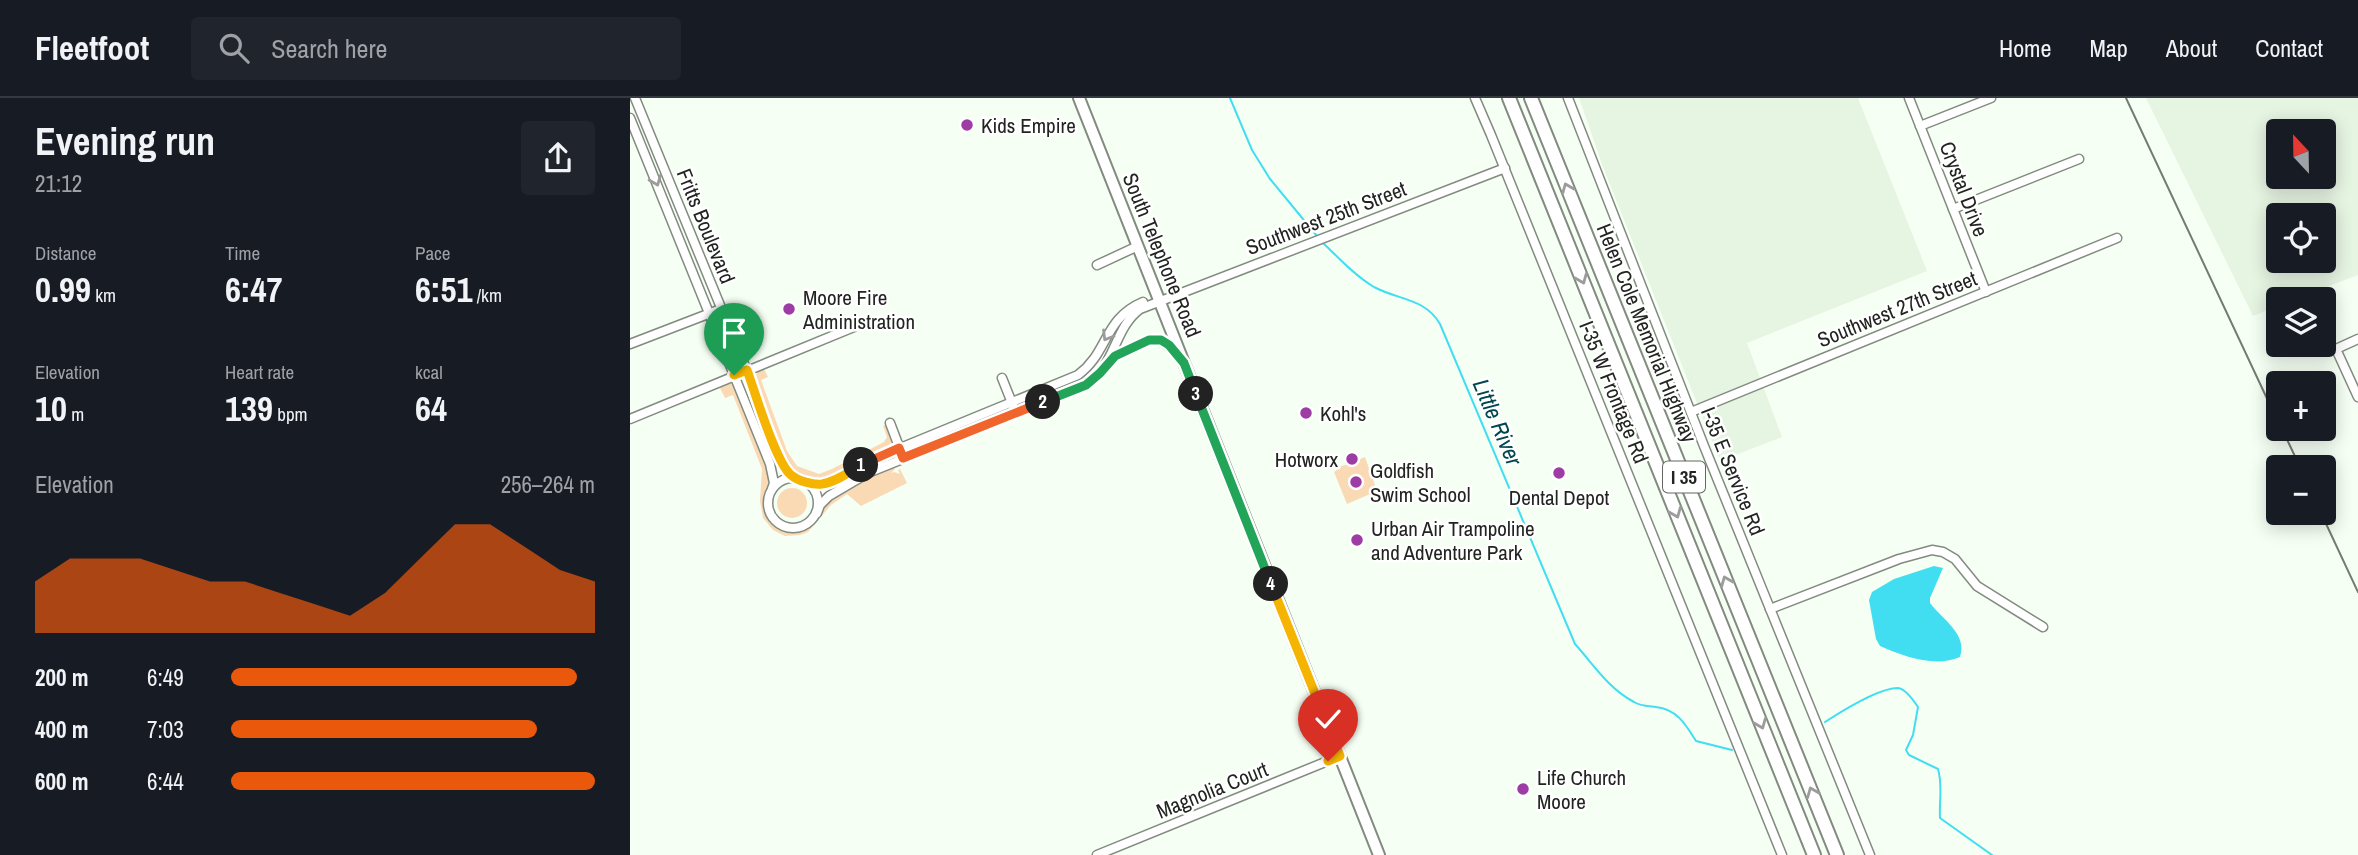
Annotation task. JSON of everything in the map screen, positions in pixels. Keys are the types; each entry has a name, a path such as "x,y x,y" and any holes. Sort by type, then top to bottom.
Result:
{"highway":[{"name":"Helen Cole Memorial Highway","path":"1509,98 1814,855"},
{"name":"Helen Cole Memorial Highway","path":"1531,98 1838,855"}],"main road":[{"name":"South Telephone Road","path":"1079,98 1379,855"}],"street":[{"name":"Fritts Boulevard","path":"635,98 747,370 776,449 790,474 801,480"},
{"name":"I-35 W Frontage Rd","path":"1475,98 1782,855"},
{"name":"I-35 E Service Rd","path":"1568,98 1691,412 1870,855"},
{"name":"Crystal Drive","path":"1909,98 1986,292"},
{"path":"1920,126 1991,98"},
{"name":"Fritts Boulevard","path":"630,118 769,464 774,483 772,489"},
{"path":"1953,209 2079,159"},
{"name":"Southwest 25th Street","path":"1160,302 1504,168"},
{"name":"Southwest 27th Street","path":"1691,412 2117,238"},
{"path":"1097,265 1138,246"},
{"path":"1160,302 1146,301 1122,314 1091,362 1077,375 871,460 831,481 817,484 786,479 772,489 768,497 770,514 781,526 798,529 806,526 823,501 869,473 1086,385 1115,356 1149,340 1161,340 1169,345 1184,363"},
{"path":"1107,364 1132,316 1140,309 1160,302"},
{"path":"630,344 721,309"},
{"path":"630,419 853,327"},
{"path":"2358,339 2336,349 2358,397"},
{"path":"1002,377 1016,413"},
{"path":"890,422 903,458"},
{"path":"801,480 811,485 818,496 817,513"},
{"path":"1770,609 1899,559 1932,550 1955,559 1976,586 2043,627"},
{"name":"Magnolia Court","path":"1097,855 1340,756"}],"shaded area":[{"path":"1579,98 1858,98 1927,271 1747,343 1782,437 1720,461 1603,167"},
{"path":"2146,98 2358,98 2358,275 2326,287 2266,287 2266,311 2253,316"},
{"path":"764,369 768,377 761,380 787,451 797,466 819,474 832,469 884,442 887,437 883,426 887,424 891,439 889,447 838,474 825,478 800,475 788,466 754,380 758,371"},
{"path":"730,383 734,386 753,427 765,459 769,478 765,512 773,525 789,531 805,528 814,521 824,504 834,495 893,466 895,469 891,473 900,474 900,469 907,483 861,506 847,494 831,505 808,532 800,535 785,536 773,530 763,518 760,501 762,469 733,395 725,398 719,386"},
{"name":"Goldfish Swim School","path":"1365,457 1377,491 1347,504 1334,472 1337,468"},
{"path":"792,488 798,489 806,497 806,509 798,517 792,518 786,517 778,509 777,503 778,497 786,489"}],"water":[{"path":"1934,566 1943,568 1930,603 1957,634 1962,649 1960,657 1930,661 1909,657 1880,646 1876,639 1869,600 1872,592 1894,579"}],"waterway":[{"name":"Little River","path":"1230,98 1252,150 1270,179 1317,236"},
{"name":"Little River","path":"1323,243 1367,283 1419,304 1434,315 1440,324 1575,644 1609,683 1625,696 1639,704 1663,708 1675,714 1696,741 1732,750"},
{"name":"Little River","path":"1825,722 1881,692 1898,688 1904,691 1918,707 1913,735 1906,750 1909,755 1938,769 1941,787 1940,818 1992,855"}],"railway":[{"path":"2126,98 2266,396"},
{"path":"2288,441 2294,455"},
{"path":"2327,525 2358,592"}],"place":[{"name":"Kids Empire","path":"967,125"},
{"name":"Moore Fire Administration","path":"789,309"},
{"name":"Kohl's","path":"1306,413"},
{"name":"Hotworx","path":"1352,459"},
{"name":"Dental Depot","path":"1559,473"},
{"name":"Goldfish Swim School","path":"1356,482"},
{"name":"Urban Air Trampoline and Adventure Park","path":"1357,540"},
{"name":"Life Church Moore","path":"1523,789"}],"route":[{"path":"734,375 747,370 786,469 797,478 821,484 899,448 903,458 1075,390 1094,380 1115,356 1149,340 1161,340 1169,345 1184,363 1340,756 1328,761"}]}
